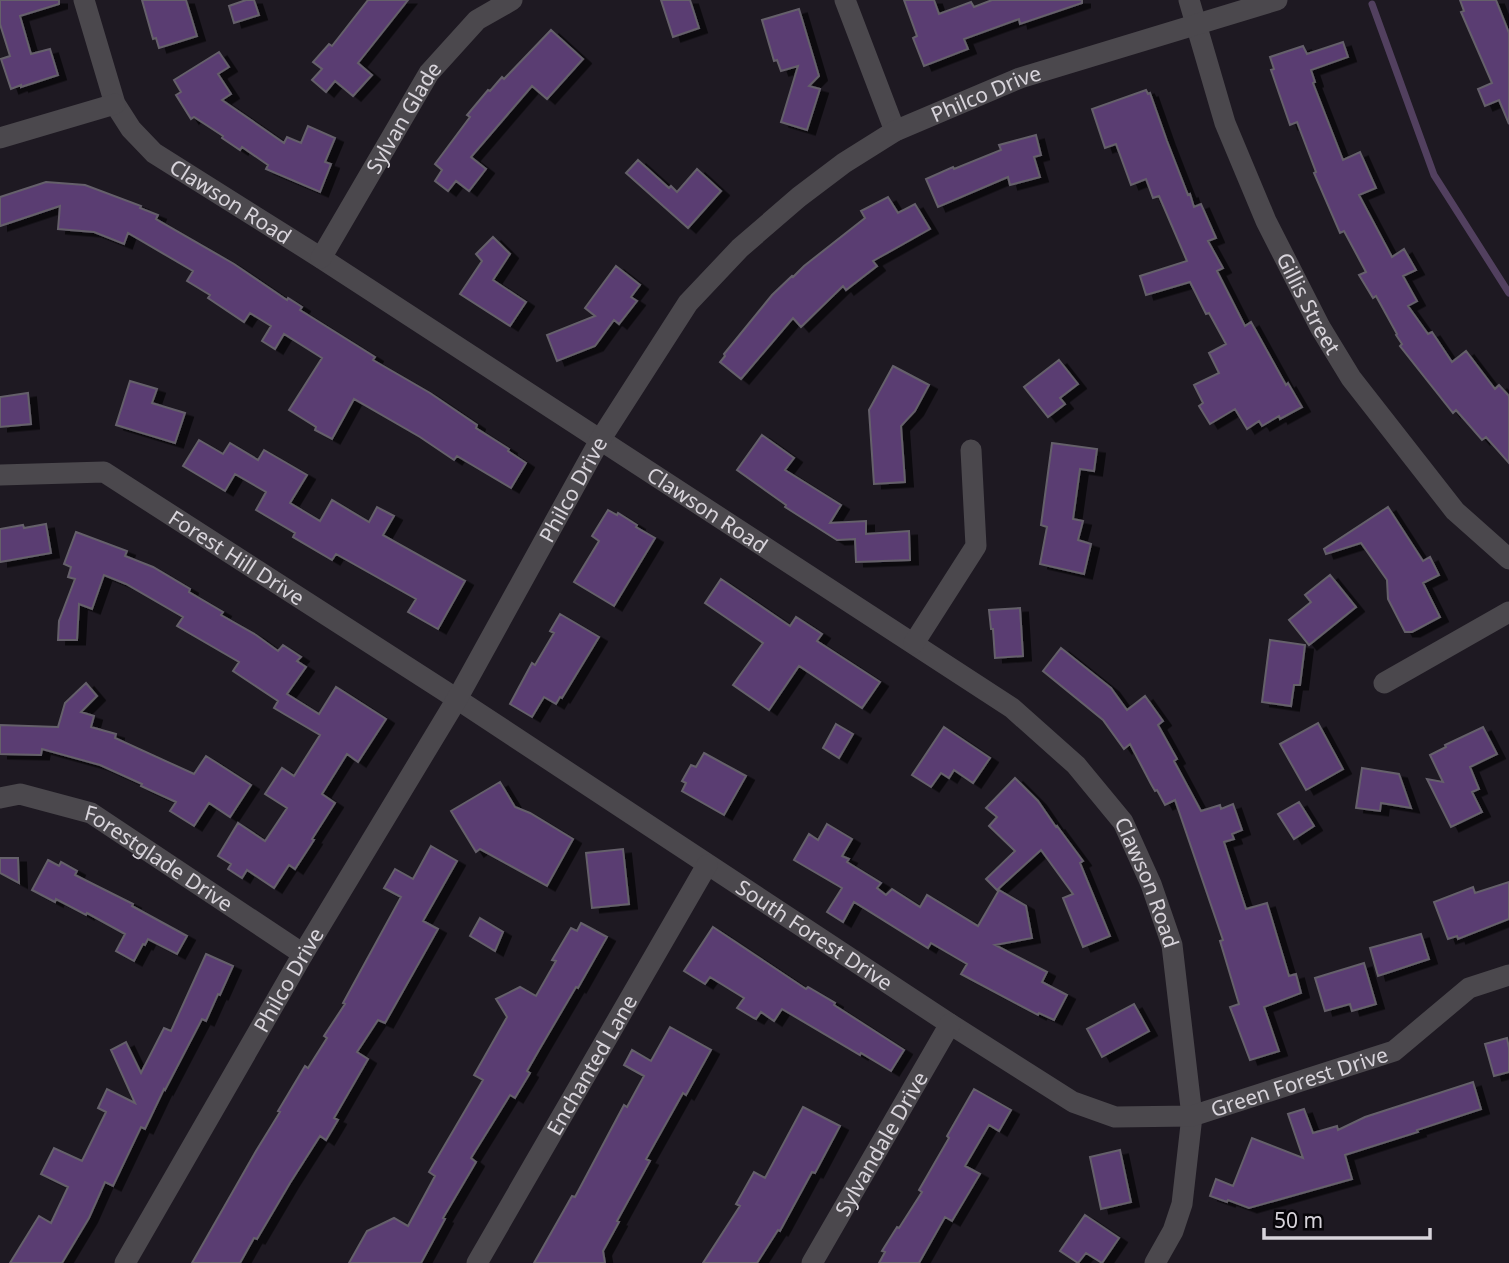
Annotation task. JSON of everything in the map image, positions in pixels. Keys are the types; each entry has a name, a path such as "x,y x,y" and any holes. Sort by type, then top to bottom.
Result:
{"street":[{"name":"Clawson Road","path":"85,0 115,104 131,130 154,153 321,258 1012,708 1076,765 1123,822 1151,884 1172,945 1192,1116 1182,1204 1173,1231 1155,1263"},
{"name":"Sylvan Glade","path":"321,258 429,74 477,20 512,0"},
{"path":"845,0 895,131"},
{"name":"Gillis Street","path":"1189,0 1225,123 1266,221 1320,327 1352,378 1455,511 1509,559"},
{"name":"Philco Drive","path":"125,1263 303,954 457,699 600,440 688,303 740,248 799,197 844,163 895,131 1020,78 1277,0"},
{"path":"0,138 115,104"},
{"path":"914,643 976,547 971,450"},
{"name":"Forest Hill Drive","path":"0,475 104,472 457,699"},
{"path":"1384,683 1509,612"},
{"name":"South Forest Drive","path":"457,699 1073,1102 1115,1117 1192,1116"},
{"name":"Forestglade Drive","path":"0,798 20,794 91,813 303,954"},
{"name":"Enchanted Lane","path":"477,1263 707,865"},
{"name":"Green Forest Drive","path":"1192,1116 1394,1051 1469,988 1509,975"},
{"name":"Sylvandale Drive","path":"813,1263 950,1024"}],"building":[{"path":"0,0 59,0 59,4 20,16 31,54 50,49 58,75 11,89 1,59 10,56 0,24"},
{"path":"142,0 186,0 197,36 159,48 156,38 153,39"},
{"path":"254,0 259,15 234,23 229,6"},
{"path":"368,0 408,0 358,63 372,75 353,96 335,81 326,92 312,80 322,69 313,62 329,44 332,46"},
{"path":"661,0 690,0 699,28 673,37"},
{"path":"904,0 934,0 939,14 971,2 974,7 992,0 1082,0 1082,3 1020,24 1019,19 964,39 968,49 924,66 913,38 917,36"},
{"path":"1460,0 1496,0 1509,33 1509,124 1499,100 1485,106 1478,89 1492,83 1461,12 1464,11"},
{"path":"799,9 819,76 809,86 820,89 807,130 781,122 798,66 781,71 777,60 774,61 762,20"},
{"path":"551,30 583,59 547,99 532,86 471,157 486,169 469,191 456,181 448,191 435,181 442,170 435,164 470,117 467,115 488,90 502,77 504,79"},
{"path":"1343,42 1348,57 1311,70 1315,82 1313,83 1343,160 1360,152 1376,188 1359,195 1392,257 1404,249 1416,270 1403,276 1417,301 1408,306 1428,334 1432,332 1452,362 1466,351 1495,389 1499,385 1509,396 1509,463 1486,437 1482,440 1456,410 1453,413 1400,346 1402,344 1376,296 1373,298 1359,275 1366,272 1344,231 1340,233 1314,173 1316,172 1297,122 1290,125 1271,70 1274,69 1270,57 1303,46 1307,54"},
{"path":"219,52 229,67 218,74 231,94 222,100 284,143 287,137 301,143 308,126 335,138 325,162 331,164 320,192 266,169 268,165 242,147 240,150 194,117 191,119 176,95 181,92 174,80"},
{"path":"1146,90 1150,93 1188,195 1190,194 1194,207 1201,204 1216,238 1208,241 1223,268 1217,271 1245,326 1251,322 1286,385 1288,383 1302,407 1262,426 1259,421 1247,429 1235,409 1210,424 1199,406 1203,403 1194,385 1219,373 1209,353 1226,344 1209,313 1206,314 1190,282 1146,295 1140,276 1187,261 1159,196 1153,198 1146,179 1131,185 1116,144 1105,148 1092,109"},
{"path":"1036,135 1041,155 1034,157 1040,177 1010,185 1008,177 938,207 926,179 1001,150 999,145"},
{"path":"638,160 677,192 697,169 721,191 688,228 626,173"},
{"path":"46,182 85,185 141,206 140,208 158,215 156,219 302,307 300,310 375,357 373,360 430,393 526,463 511,488 457,456 454,460 354,399 332,439 315,430 316,427 289,410 322,358 284,334 275,349 262,341 271,326 250,313 244,322 187,281 193,271 128,233 124,244 94,232 58,229 60,206 0,226 0,197"},
{"path":"888,197 898,213 915,204 930,229 873,261 877,266 846,290 843,286 801,327 793,318 741,379 720,362 772,295 865,218 861,211"},
{"path":"493,237 510,254 493,280 526,302 510,326 460,294 482,261 476,254"},
{"path":"616,266 640,285 631,297 637,301 619,324 614,320 595,346 557,361 547,335 595,316 585,308"},
{"path":"1059,360 1078,384 1060,398 1065,404 1048,417 1024,387"},
{"path":"893,366 929,385 915,411 901,426 905,482 874,484 869,410"},
{"path":"130,381 157,389 152,403 185,413 175,443 116,425"},
{"path":"28,393 31,424 0,427 0,397"},
{"path":"762,435 794,458 785,470 841,505 830,523 866,521 866,534 909,531 910,560 856,562 855,539 837,540 785,507 786,505 737,470"},
{"path":"199,440 223,454 230,443 258,460 264,450 307,475 290,503 320,521 332,500 369,522 377,507 394,516 383,535 465,581 438,629 408,612 416,599 336,554 332,560 293,537 295,533 256,510 266,492 235,474 225,491 183,466"},
{"path":"1052,443 1097,449 1094,471 1080,469 1073,519 1083,521 1078,540 1091,544 1084,574 1040,564 1047,527 1041,525"},
{"path":"1388,507 1423,561 1430,557 1439,575 1423,583 1440,617 1412,632 1405,632 1388,599 1387,580 1361,543 1326,554 1324,549"},
{"path":"608,510 617,515 618,513 655,538 614,606 574,582 599,541 592,536"},
{"path":"46,524 51,553 0,562 0,529"},
{"path":"76,532 127,551 125,556 153,567 190,589 189,592 223,612 221,615 278,651 283,645 301,657 297,661 306,667 287,694 319,714 336,687 386,719 358,762 347,754 322,794 335,803 295,869 289,865 274,888 247,870 242,878 228,869 231,864 218,856 238,823 265,841 287,808 265,794 282,768 294,776 320,735 274,708 278,701 233,671 239,662 177,626 183,617 126,584 104,575 92,609 79,604 77,640 58,640 59,621 75,579 68,577 71,567 64,564"},
{"path":"1330,575 1356,607 1309,645 1289,620 1311,602 1305,595"},
{"path":"721,579 790,626 796,617 822,634 817,641 880,682 862,708 799,666 769,710 733,685 763,643 705,603"},
{"path":"1020,608 1023,656 995,658 989,610"},
{"path":"560,614 599,637 562,698 560,697 556,704 544,697 532,717 510,704 532,663 535,665 554,633 550,631"},
{"path":"1270,640 1305,645 1300,685 1294,685 1291,706 1262,702"},
{"path":"1061,648 1111,688 1127,710 1145,696 1163,721 1158,725 1201,811 1220,805 1221,809 1233,804 1242,830 1232,834 1234,839 1224,842 1246,909 1267,903 1289,976 1296,974 1301,993 1264,1007 1279,1051 1250,1060 1230,1007 1239,1004 1220,941 1223,940 1175,800 1165,805 1130,744 1124,749 1103,720 1043,671"},
{"path":"86,683 97,696 81,712 94,716 91,727 116,734 115,738 194,774 206,756 251,785 230,817 209,803 194,826 170,811 176,802 100,765 42,749 41,755 0,754 0,725 58,727 65,703"},
{"path":"1318,723 1343,769 1306,790 1280,744"},
{"path":"836,724 853,734 839,758 823,748"},
{"path":"944,727 990,758 973,783 954,770 949,778 941,773 931,787 912,775"},
{"path":"1483,727 1497,754 1470,767 1479,789 1472,792 1482,812 1451,827 1427,779 1443,782 1430,755"},
{"path":"704,753 746,776 724,815 682,791 686,783 682,781 691,765 696,767"},
{"path":"1362,768 1399,774 1411,808 1381,803 1380,811 1356,808"},
{"path":"1015,778 1038,801 1083,861 1080,863 1110,936 1083,947 1063,898 1073,894 1041,850 997,890 986,879 1015,851 989,826 997,817 986,808"},
{"path":"500,782 515,807 573,839 547,886 480,849 476,852 451,811"},
{"path":"1299,802 1314,826 1294,839 1278,814"},
{"path":"827,824 852,839 842,856 881,883 877,888 886,895 892,889 920,907 927,895 978,926 999,890 1026,906 1032,938 995,945 1047,972 1042,982 1067,995 1054,1020 1039,1013 1038,1015 961,974 967,964 931,943 928,948 854,902 843,922 827,912 842,888 794,860 809,834 818,840"},
{"path":"431,846 457,861 423,921 438,929 385,1023 378,1020 357,1052 368,1059 334,1118 338,1120 326,1140 320,1136 240,1263 192,1263 305,1066 308,1068 327,1038 324,1036 345,1004 343,1003 401,897 384,888 395,869 413,879"},
{"path":"623,849 629,904 592,908 586,853"},
{"path":"0,858 18,858 19,883 0,873"},
{"path":"48,860 59,866 61,862 77,871 75,875 133,904 132,906 187,936 177,954 148,939 134,961 116,951 125,934 87,913 86,915 32,890"},
{"path":"1509,882 1509,919 1458,939 1457,936 1448,939 1434,902 1473,887 1475,893"},
{"path":"480,918 503,932 495,951 470,936"},
{"path":"581,923 607,937 527,1071 530,1073 515,1098 510,1095 471,1158 476,1162 443,1218 445,1219 421,1263 349,1263 367,1231 394,1218 408,1226 435,1176 429,1172 483,1080 474,1075 507,1017 496,999 520,987 536,996 556,961 552,960 571,928 577,931"},
{"path":"713,927 806,989 808,987 835,1003 834,1005 904,1050 891,1071 782,1009 774,1021 761,1012 756,1019 737,1008 744,998 710,977 705,984 684,971"},
{"path":"1421,934 1429,959 1378,976 1370,948"},
{"path":"206,954 233,966 206,1021 202,1019 145,1129 141,1127 113,1186 105,1182 89,1218 62,1263 10,1263 39,1216 51,1223 68,1187 41,1174 54,1148 82,1161 106,1112 98,1108 107,1089 135,1103 111,1050 126,1042 141,1073 164,1028 171,1031"},
{"path":"1364,963 1376,1004 1352,1011 1350,1004 1325,1011 1315,978"},
{"path":"1134,1004 1149,1031 1102,1057 1087,1029"},
{"path":"670,1027 711,1050 646,1159 650,1161 603,1251 605,1263 534,1263 572,1196 575,1197 624,1105 627,1107 644,1076 624,1065 632,1050 651,1061"},
{"path":"1507,1038 1509,1072 1494,1076 1485,1044"},
{"path":"1473,1082 1481,1109 1345,1155 1352,1179 1249,1208 1210,1196 1216,1179 1233,1186 1252,1138 1303,1158 1288,1114 1304,1109 1313,1133 1337,1126 1338,1130 1365,1117"},
{"path":"974,1089 1011,1110 999,1131 989,1125 965,1166 980,1174 952,1221 945,1217 919,1263 879,1263 885,1252 882,1251 922,1192 919,1190"},
{"path":"803,1107 840,1126 780,1231 778,1230 757,1263 703,1263 740,1206 736,1204 754,1172 765,1178"},
{"path":"1120,1150 1131,1202 1101,1209 1090,1157"},
{"path":"1085,1215 1119,1238 1102,1263 1086,1253 1078,1263 1060,1251"}],"waterway":[{"path":"1372,4 1434,175 1509,293"}]}
